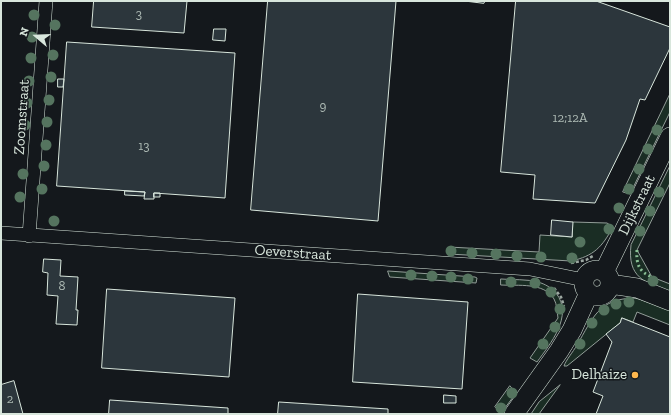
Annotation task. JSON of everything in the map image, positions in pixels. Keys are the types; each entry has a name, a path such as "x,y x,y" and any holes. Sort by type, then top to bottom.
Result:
{"street":[{"name":"Zoomstraat","path":"29,236 46,1"},
{"name":"Dijkstraat","path":"607,278 670,137"},
{"name":"Oeverstraat","path":"1,233 530,269 586,287"},
{"path":"514,414 559,351 572,330 586,287 595,296 603,294 606,291 607,278 670,301"}],"path":[{"path":"564,263 586,260 596,253"},
{"path":"551,286 561,297 565,310"}],"green space":[{"path":"670,94 670,112 630,194 623,192"},
{"path":"670,166 670,183 637,250 652,277 670,284 670,293 646,282 635,272 632,265 631,245"},
{"path":"573,222 607,223 613,227 605,240 596,250 586,256 571,261 449,254 449,247 539,252 540,235 572,237"},
{"path":"388,271 477,278 476,283 390,277"},
{"path":"501,279 529,280 541,283 554,291 561,302 561,320 558,329 548,347 537,362 530,358 558,318 555,301 550,294 537,287 523,285 501,285"},
{"path":"634,298 670,310 670,325 637,312 633,322 622,318 620,323 567,366 564,366 588,326 604,306 622,299"},
{"path":"560,385 539,414 531,414 539,402"},
{"path":"510,386 516,393 502,412 495,407"}],"building":[{"path":"94,1 187,1 184,33 92,27"},
{"path":"268,1 396,1 378,221 251,210"},
{"path":"465,1 485,1 484,3"},
{"path":"516,1 596,1 670,27 670,48 645,100 640,99 626,140 595,203 533,199 535,175 501,172"},
{"path":"214,29 226,29 225,41 213,40"},
{"path":"67,42 235,53 225,198 154,193 154,199 144,199 145,192 57,186"},
{"path":"58,79 64,79 63,87 58,87"},
{"path":"125,191 145,192 144,196 125,195"},
{"path":"154,193 160,193 160,197 154,197"},
{"path":"552,220 573,222 572,237 551,235"},
{"path":"44,259 61,260 60,276 78,277 76,310 78,310 77,325 56,324 58,296 47,295 48,273 43,272"},
{"path":"107,289 235,298 229,377 102,368"},
{"path":"358,294 468,302 462,389 353,382"},
{"name":"Delhaize","path":"622,318 670,337 670,414 596,414 603,396 593,392 612,342 606,334 620,323"},
{"path":"14,381 23,414 1,414 1,385"},
{"path":"444,395 456,396 456,403 444,403"},
{"path":"110,400 228,408 228,414 109,414"},
{"path":"279,402 388,409 388,414 278,414"}],"hedge":[{"path":"637,250 639,267 644,273 652,277"}],"place":[{"name":"Delhaize","path":"635,375"}]}
